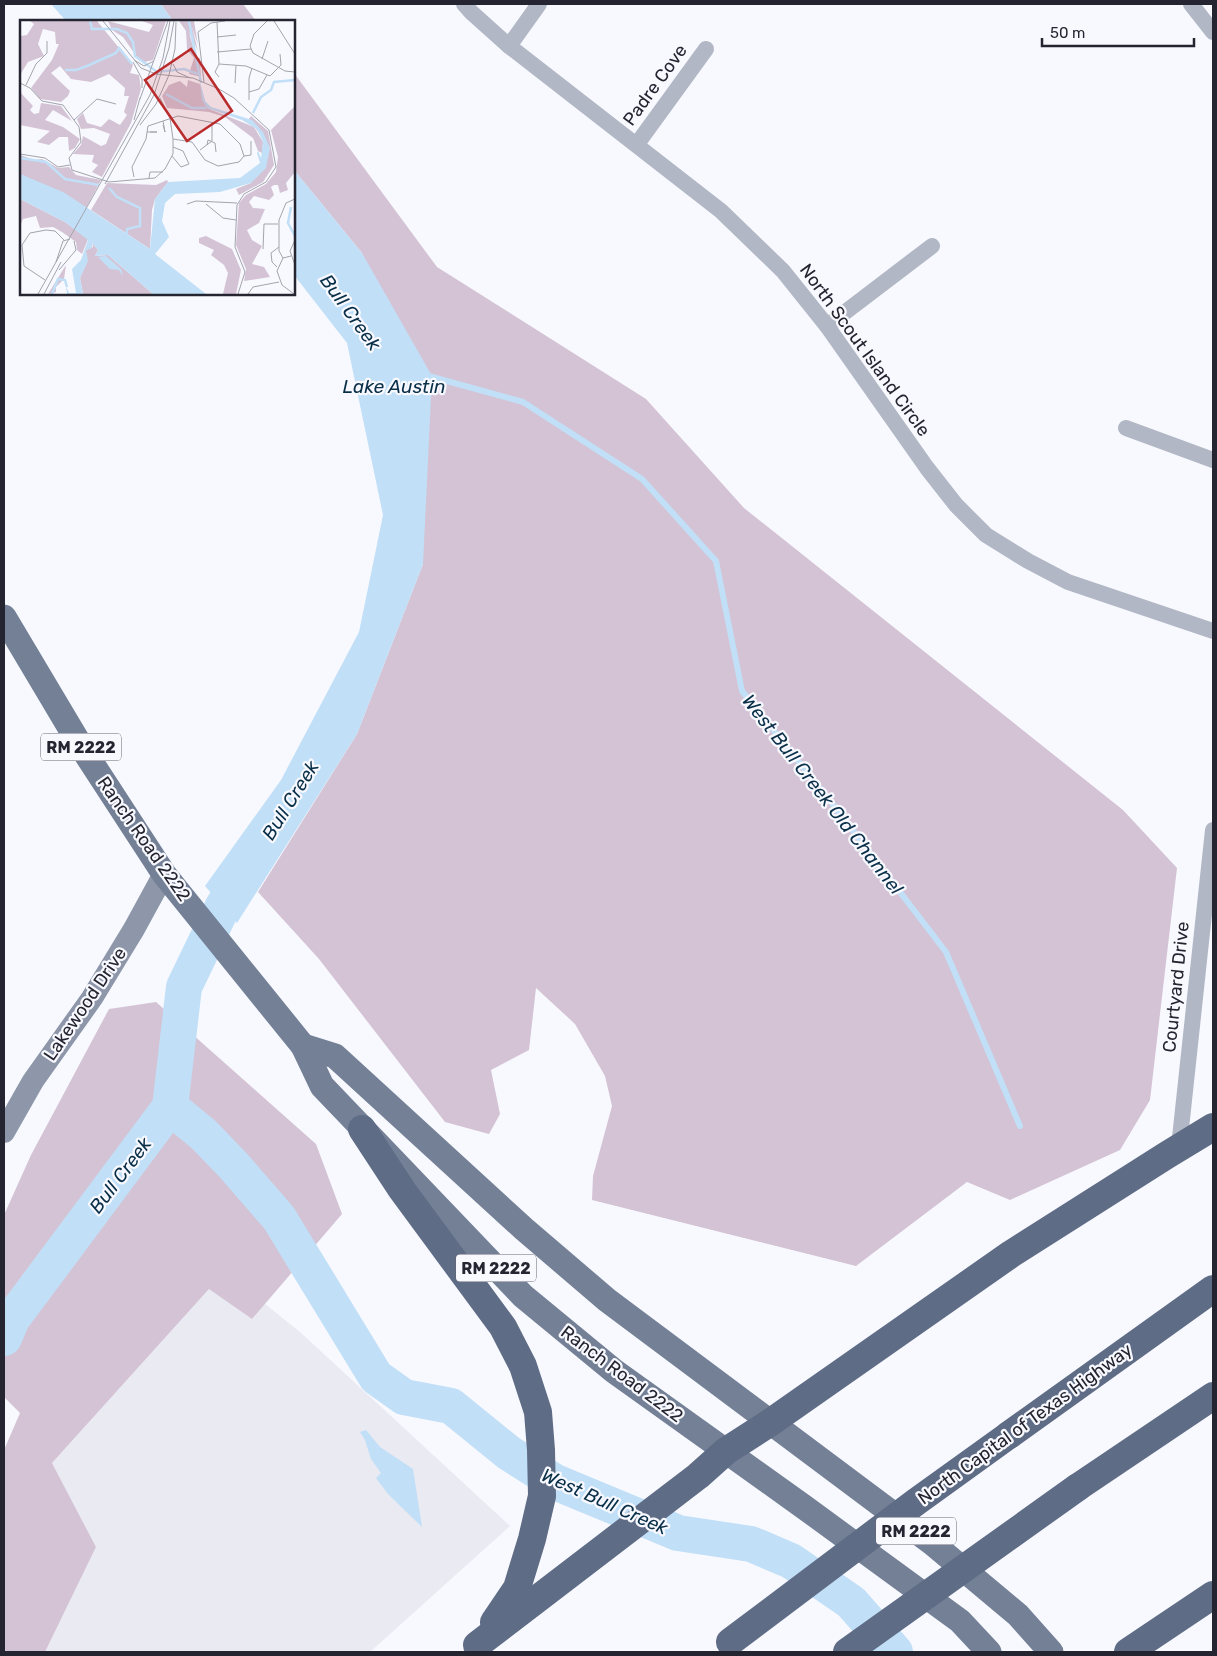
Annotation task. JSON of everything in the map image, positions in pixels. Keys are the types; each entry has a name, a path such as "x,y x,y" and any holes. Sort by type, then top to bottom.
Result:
{"highway":[{"path":"474,1649 698,1476 726,1451 771,1422 1011,1254 1213,1127"},
{"path":"362,1129 402,1190 503,1327 523,1366 538,1412 542,1496 532,1539 517,1588 474,1649"},
{"name":"North Capital of Texas Highway","path":"724,1647 916,1502 1213,1290"},
{"path":"847,1652 1078,1487 1213,1396"},
{"path":"1128,1652 1213,1595"}],"main road":[{"name":"Ranch Road 2222","path":"4,617 82,748 164,874 303,1046 322,1086 362,1129 523,1296 614,1371 960,1621 989,1652"},
{"name":"RM 2222","path":"303,1046 335,1056 548,1250 607,1300 932,1543 1018,1615 1051,1652"}],"street":[{"name":"North Scout Island Circle","path":"464,4 509,46 721,211 783,271 826,326 927,468 956,505 986,535 1028,562 1068,582 1213,631"},
{"path":"509,46 538,4"},
{"path":"1191,4 1213,32"},
{"name":"Padre Cove","path":"637,144 706,49"},
{"path":"826,326 932,246"},
{"path":"1126,428 1213,460"},
{"name":"Courtyard Drive","path":"1179,1147 1213,830"},
{"name":"Lakewood Drive","path":"4,1132 33,1081 92,998 134,929 164,874"}],"shaded area":[{"path":"161,4 243,4 255,20 172,20"},
{"path":"295,74 437,267 646,399 744,508 1123,810 1177,868 1150,1100 1120,1150 1010,1200 967,1182 856,1266 592,1200 593,1176 612,1106 605,1076 575,1024 536,988 529,1050 491,1070 500,1114 489,1134 445,1122 319,959 258,892 357,734 423,564 362,253 295,171"},
{"path":"156,1002 316,1144 342,1214 252,1319 209,1289 52,1463 96,1547 45,1652 4,1652 4,1450 20,1413 4,1397 4,1215 31,1155 109,1009"},
{"path":"210,1288 252,1319 265,1304 300,1332 510,1526 370,1652 45,1652 96,1547 52,1463"}],"water":[{"path":"51,4 161,4 172,20 65,20"},
{"name":"Lake Austin","path":"295,171 362,253 432,376 423,564 357,734 237,923 205,886 281,780 359,632 383,515 347,343 295,276"},
{"path":"366,1430 380,1447 413,1469 422,1527 388,1494 376,1478 381,1473 371,1459 365,1440 360,1432"}],"waterway":[{"name":"West Bull Creek Old Channel","path":"425,375 523,402 642,479 716,561 742,691 831,802 946,952 1020,1126"},
{"name":"Bull Creek","path":"4,1338 12,1319 170,1107 184,987 223,906 250,864"},
{"name":"West Bull Creek","path":"170,1107 203,1134 279,1218 376,1377 404,1397 451,1406 509,1453 555,1482 678,1533 751,1544 791,1561 851,1602 895,1652"}]}
